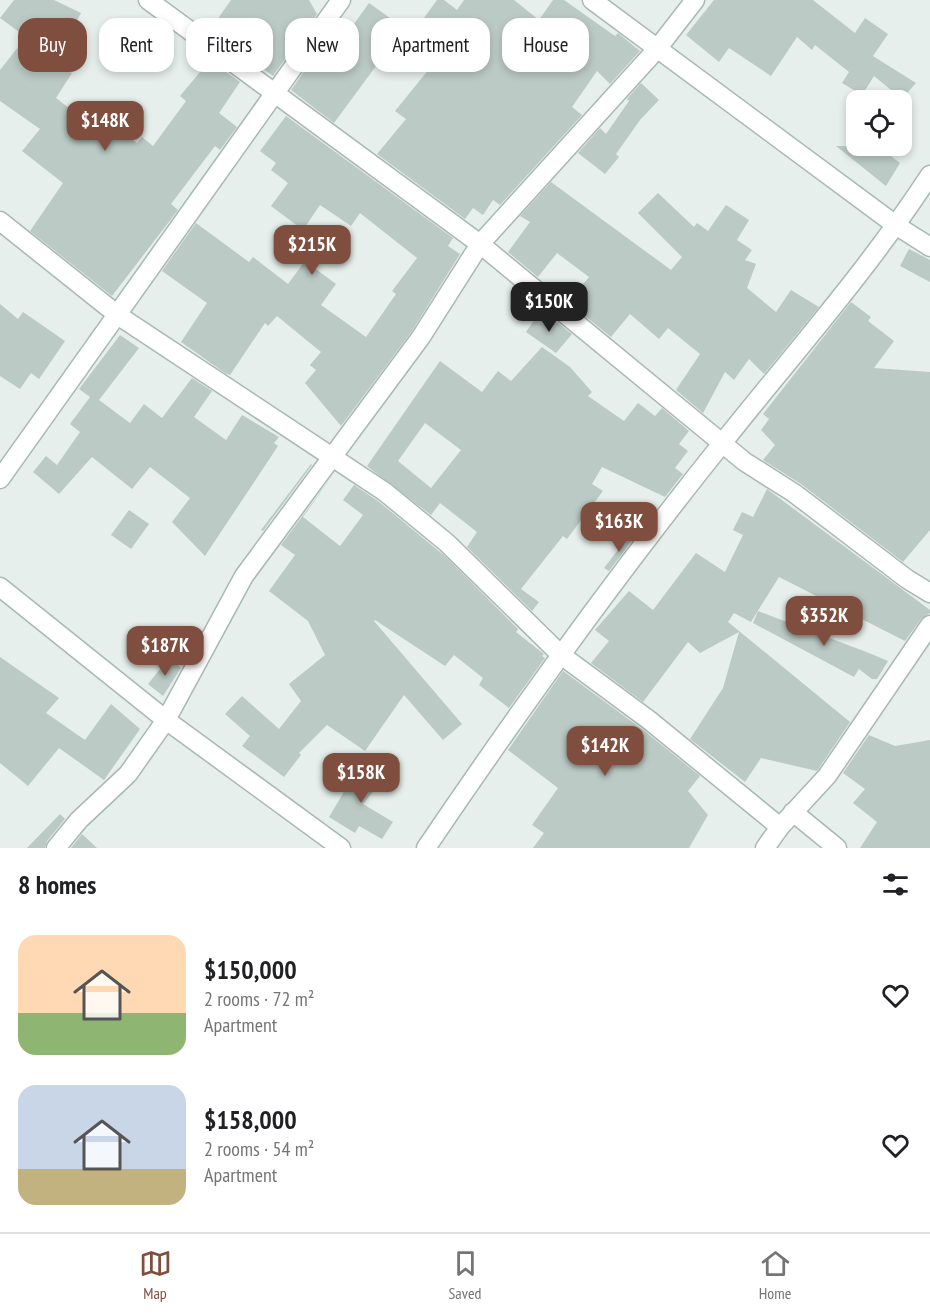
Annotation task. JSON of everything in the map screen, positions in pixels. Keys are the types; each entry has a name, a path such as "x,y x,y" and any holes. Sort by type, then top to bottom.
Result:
{"street":[{"path":"148,0 480,244 745,462 794,493 907,579 930,593"},
{"path":"0,479 342,0"},
{"path":"592,0 897,226 930,246"},
{"path":"56,848 79,820 128,774 166,720 244,576 421,337 480,244 657,49 695,0"},
{"path":"426,848 561,655 723,442 897,226 930,175"},
{"path":"0,221 118,315 332,460 385,492 447,543 561,655 649,720 780,826"},
{"path":"0,587 166,720 341,848"},
{"path":"765,848 780,826 827,776 930,625"},
{"path":"793,812 837,848"}],"building":[{"path":"14,0 54,0 81,13 78,18 18,18 18,31 0,18"},
{"path":"231,0 309,0 317,14 314,18 285,18 285,59 273,76 268,72 273,72 273,18 218,18"},
{"path":"437,0 444,0 457,10 464,0 514,0 536,18 502,18 502,72 589,72 589,18 540,18 553,0 564,0 615,36 618,33 640,51 610,84 597,71 572,107 582,115 500,205 493,200 483,215 473,208 465,219 377,154 406,119 395,111 427,72 490,72 490,18 424,18"},
{"path":"714,0 813,0 855,33 865,18 888,34 873,56 916,83 910,90 891,90 874,76 865,90 854,90 842,83 849,72 815,45 812,50 797,37 771,76 729,48 719,62 686,35"},
{"path":"369,3 390,18 371,18 372,72 334,123 291,90 304,72 359,72 358,18"},
{"path":"18,47 18,72 70,72 72,73 56,98 96,129 103,119 137,143 142,137 153,146 186,101 180,96 200,72 226,72 240,82 219,113 237,127 220,150 215,146 171,204 178,210 112,296 30,231 63,183 22,151 40,129 0,101 0,70"},
{"path":"641,83 659,100 640,120 616,154 619,157 605,174 578,153 600,128 606,134 629,101 627,99"},
{"path":"286,116 453,238 448,246 460,254 412,331 341,426 305,383 316,370 310,365 321,352 277,316 268,326 265,323 230,375 225,373 181,342 207,303 162,271 196,223 249,262 253,257 288,284 305,261 336,284 321,305 366,337 396,294 392,291 417,258 360,213 351,226 320,205 303,230 271,206 288,183 271,170 276,163 260,151"},
{"path":"836,146 846,146 846,154"},
{"path":"848,156 891,156 900,163 886,186"},
{"path":"551,182 671,270 682,257 638,213 658,193 694,227 697,223 708,231 726,205 749,220 737,240 752,250 745,260 756,264 747,288 776,312 791,290 819,307 764,374 749,359 734,380 725,372 703,413 676,390 700,354 668,328 659,339 630,314 611,337 568,302 589,277 557,253 538,277 508,252 530,222 520,216"},
{"path":"909,249 930,260 930,282 900,266"},
{"path":"851,302 871,317 868,321 894,341 874,368 930,372 930,530 903,562 801,484 763,460 775,445 761,430 769,419 763,414"},
{"path":"0,304 18,319 23,312 65,341 39,379 31,373 20,389 0,376"},
{"path":"539,313 552,322 554,320 572,334 556,353 526,332"},
{"path":"120,335 139,348 99,400 130,423 144,404 162,418 192,378 212,391 194,417 226,440 242,415 279,437 274,443 278,446 205,556 172,522 190,498 150,467 132,489 92,457 59,494 33,472 46,456 57,465 80,432 70,424 90,397 79,389"},
{"path":"542,347 570,367 592,392 588,396 624,421 638,403 655,416 662,408 689,431 679,444 688,451 675,468 683,474 665,497 602,467 592,484 603,491 567,539 563,536 521,589 539,602 532,611 467,547 477,532 440,503 431,515 367,466 440,361 482,392 498,371 511,381","holes":["425,423 461,450 431,488 398,461"]},
{"path":"311,464 263,531 261,530"},
{"path":"330,479 303,517 340,546 363,515 343,500 354,485 378,501 446,557 518,629 516,632 544,654 542,656 545,658 509,708 479,685 483,678 454,655 445,666 375,620 462,724 443,740 404,695 365,751 327,725 299,753 301,755 284,777 242,746 250,736 225,714 242,696 279,729 301,701 289,684 325,655 308,621 269,591 295,555 281,545"},
{"path":"767,489 930,610 930,613 921,619 905,641 779,577 751,622 734,613 728,622 850,722 817,771 761,758 745,782 690,739 723,688 739,632 700,653 688,642 643,702 591,663 609,641 595,630 629,591 653,610 696,553 725,572 743,535 733,530 742,512 753,517"},
{"path":"129,510 149,524 131,549 111,535"},
{"path":"630,534 634,538 609,571 604,568"},
{"path":"758,611 888,661 877,679 872,679 859,669 854,677 753,623"},
{"path":"0,657 59,698 46,713 85,740 111,704 140,729 104,780 59,748 28,786 0,763"},
{"path":"169,658 181,668 163,696 148,684"},
{"path":"563,671 642,729 700,776 688,791 708,815 689,848 533,848 544,833 532,825 558,788 508,750"},
{"path":"869,735 895,746 930,740 930,848 860,848 877,822 853,803 865,789 843,773"},
{"path":"363,760 384,778 363,804 393,822 382,839 359,826 355,833 329,817"},
{"path":"60,814 65,819 47,841 45,848 27,848"},
{"path":"82,834 97,848 71,848"}]}
